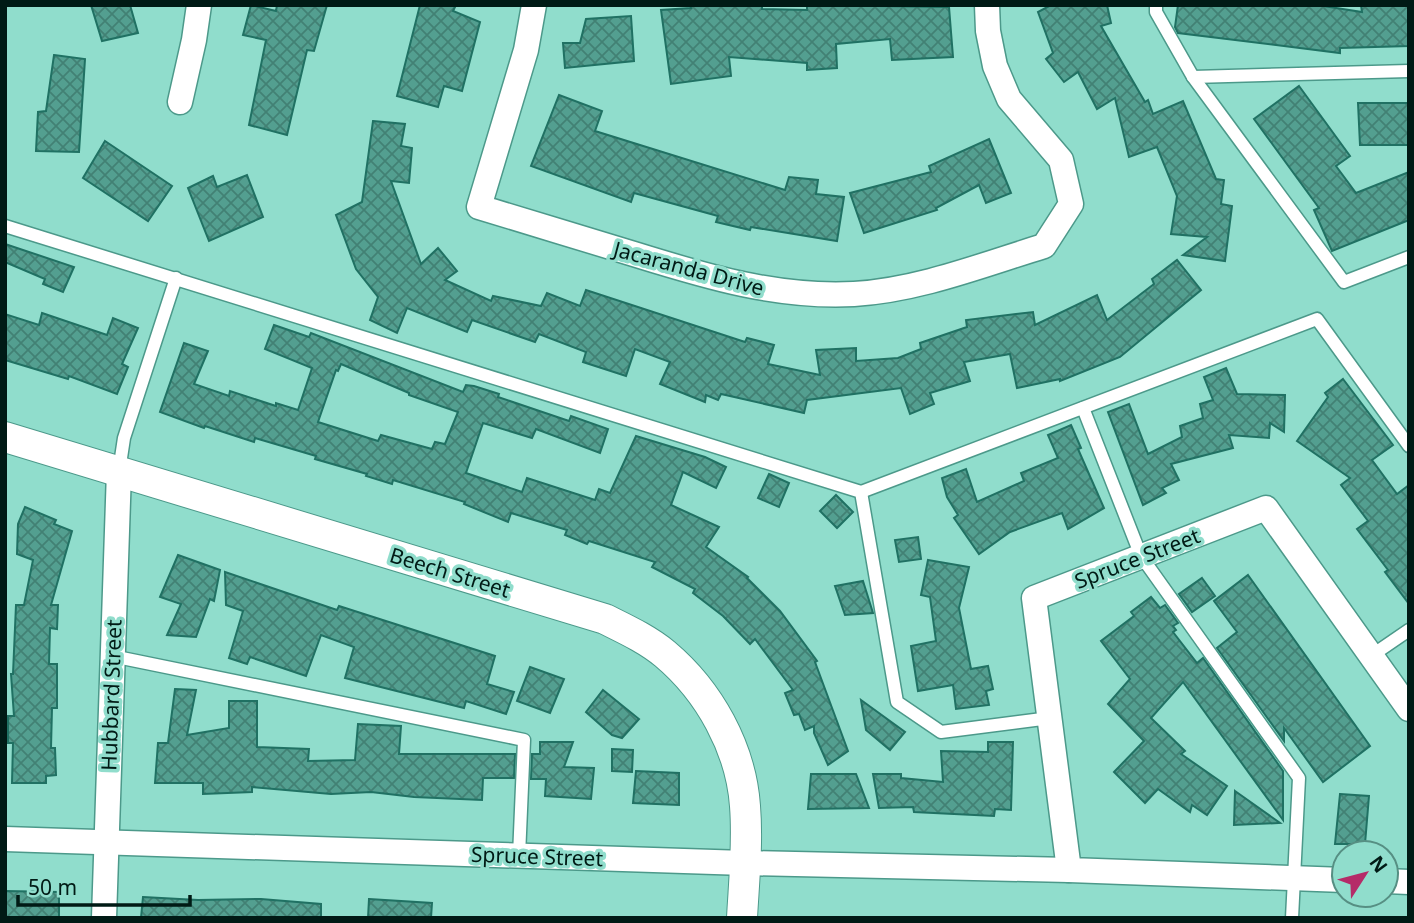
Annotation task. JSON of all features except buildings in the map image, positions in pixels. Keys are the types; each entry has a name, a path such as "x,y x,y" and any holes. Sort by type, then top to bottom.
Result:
{"street":[{"path":"180,102 199,5"},
{"name":"Jacaranda Drive","path":"534,5 526,50 479,207 712,278 759,289 856,294 904,288 1044,246 1071,204 1061,160 1009,99 995,66 988,31 987,5"},
{"name":"Beech Street","path":"5,437 605,619 636,634 664,654 689,677 710,705 727,735 738,767 745,805 742,918"},
{"name":"Hubbard Street","path":"104,918 119,471"},
{"name":"Spruce Street","path":"1069,870 1034,598 1266,508 1409,709"},
{"name":"Spruce Street","path":"5,839 1330,879"}],"lane":[{"path":"1156,5 1156,12 1193,77 1344,282 1409,257"},
{"path":"1193,77 1409,71"},
{"path":"5,226 861,492 1317,319 1409,446"},
{"path":"119,471 124,438 176,278"},
{"path":"1083,408 1141,556 1299,778 1292,918"},
{"path":"861,492 897,702 941,732 1050,718"},
{"path":"1371,656 1409,630"},
{"path":"113,656 524,740 519,856"}]}
